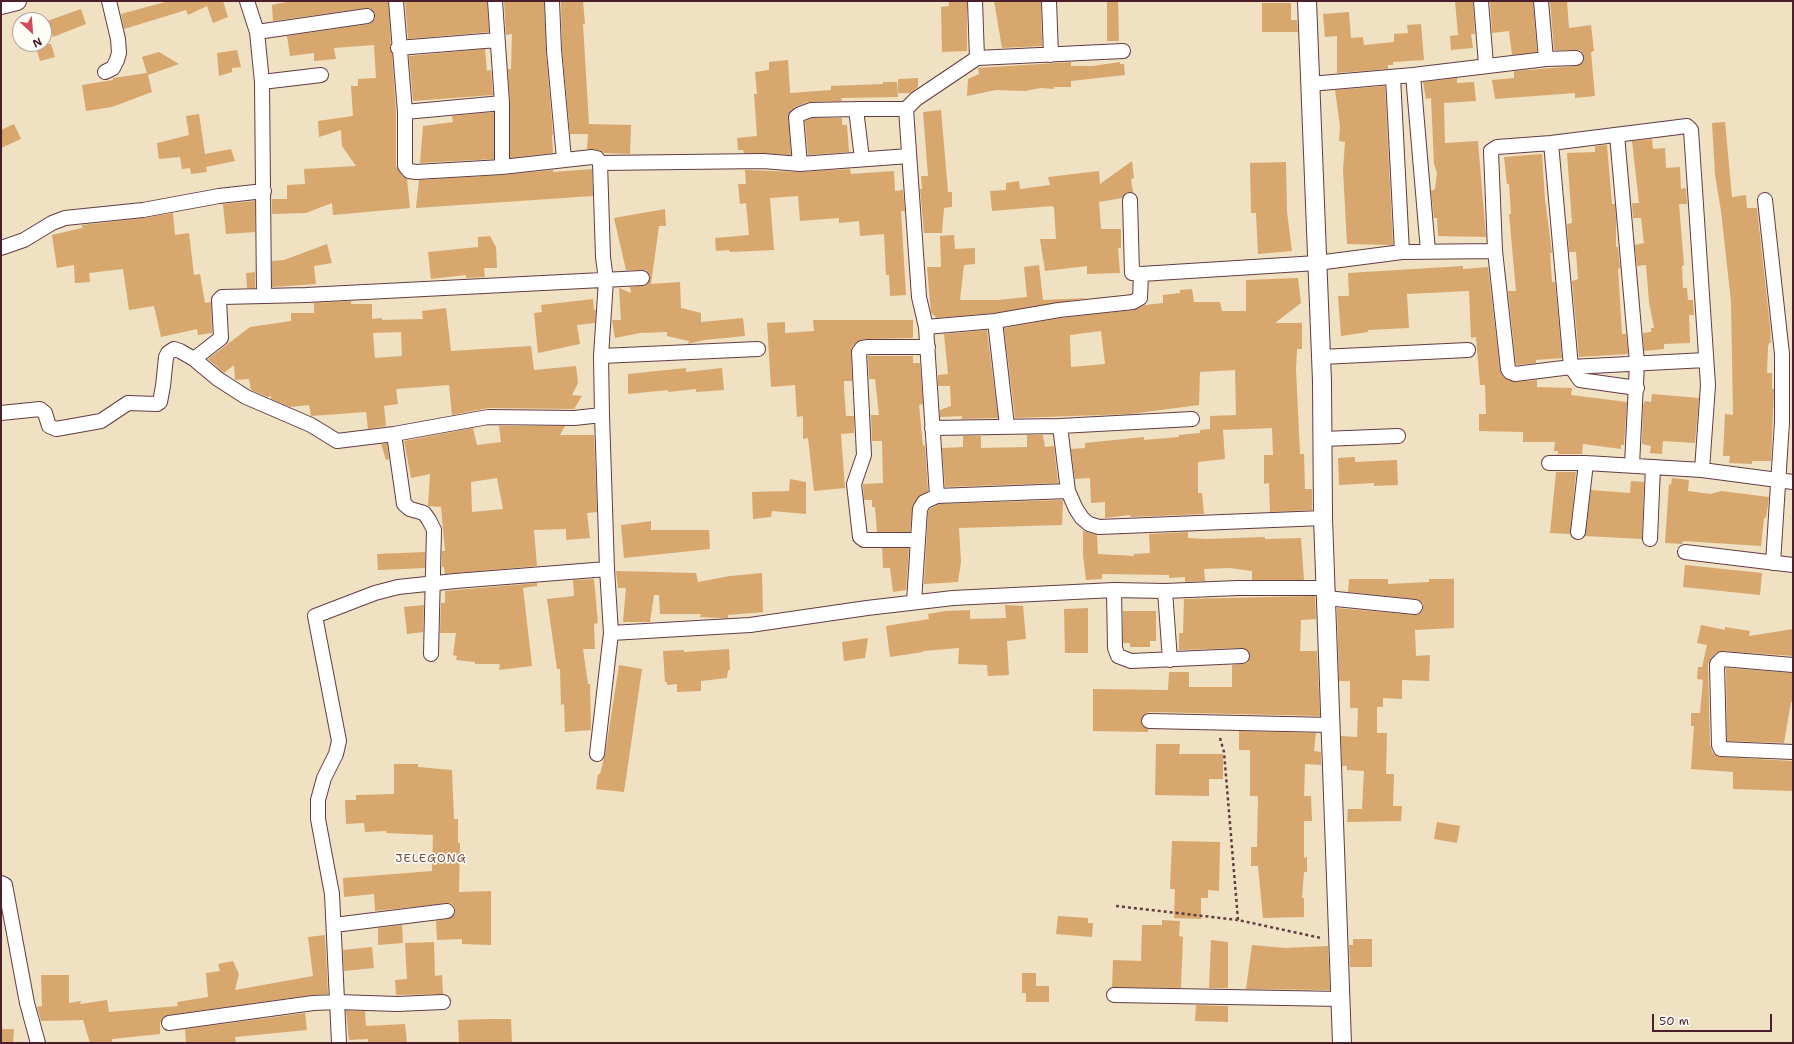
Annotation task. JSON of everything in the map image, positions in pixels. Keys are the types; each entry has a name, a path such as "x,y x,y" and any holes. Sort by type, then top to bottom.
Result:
{"street":[{"path":"1,5 17,1"},
{"path":"105,72 113,68 119,53 118,39 109,1"},
{"path":"247,1 257,32 262,82 264,295"},
{"path":"396,1 398,48 405,112 405,166 409,171 416,172 502,167 592,157 597,158 600,163 602,257 606,280 601,356 602,415 607,569 611,633 597,754"},
{"path":"495,1 502,103 502,167"},
{"path":"552,1 554,50 564,159"},
{"path":"976,1 977,58"},
{"path":"1049,1 1051,55"},
{"path":"1307,1 1321,357 1323,518 1342,1043"},
{"path":"1481,1 1486,65"},
{"path":"1541,1 1546,59"},
{"path":"257,32 367,16"},
{"path":"398,48 498,40"},
{"path":"800,164 796,117 811,110 906,109 916,99 977,58 1123,51"},
{"path":"1310,84 1413,75 1486,65 1546,59 1576,58"},
{"path":"262,82 321,75"},
{"path":"1413,75 1428,251"},
{"path":"1393,77 1402,252"},
{"path":"405,112 502,103"},
{"path":"856,109 862,159"},
{"path":"906,109 919,297 926,327 928,347 932,428 938,496"},
{"path":"1702,470 1708,409 1708,384 1691,130 1687,126 1551,143 1497,147 1491,151 1495,251 1508,369 1510,372 1515,374 1571,367 1706,360"},
{"path":"1617,135 1637,363 1638,388 1632,466"},
{"path":"1551,143 1571,367 1580,380 1638,388"},
{"path":"600,163 763,161 800,164 909,156"},
{"path":"1,248 24,240 52,223 65,218 143,210 212,197 264,191"},
{"path":"1130,200 1132,273 1141,274 1317,263 1402,252 1495,251"},
{"path":"1765,200 1788,354 1788,422 1778,480 1773,563"},
{"path":"926,327 995,321 1133,302 1140,298 1141,274"},
{"path":"194,359 221,338 219,300 222,297 642,278"},
{"path":"995,321 1006,426"},
{"path":"918,540 864,540 860,537 854,484 864,454 859,352 862,348 868,347 928,347"},
{"path":"1,413 40,409 44,413 49,426 53,429 101,421 128,403 154,405 160,402 166,357 170,350 174,349 180,350 194,359 218,379 246,397 311,425 338,441 394,434 488,417 574,418 602,415"},
{"path":"601,356 758,349"},
{"path":"1321,357 1468,350"},
{"path":"932,428 1060,426 1192,419"},
{"path":"1060,426 1068,491 1082,518 1089,524 1099,527 1323,518"},
{"path":"394,434 404,504 410,509 424,514 434,530 431,654"},
{"path":"1323,439 1398,436"},
{"path":"1549,463 1586,463 1702,470 1793,482"},
{"path":"1578,532 1586,463"},
{"path":"1650,539 1653,467"},
{"path":"914,602 922,505 938,496 1068,491"},
{"path":"1685,552 1793,565"},
{"path":"339,1043 334,925 329,873 318,819 318,800 324,778 336,754 338,741 316,616 375,592 398,587 607,569"},
{"path":"611,633 750,625 953,598 1114,590 1165,591 1238,588 1326,593 1415,607"},
{"path":"1114,590 1115,648 1118,656 1131,661 1242,656"},
{"path":"1165,591 1170,660"},
{"path":"1793,665 1722,659 1717,664 1720,749 1793,752"},
{"path":"1149,721 1331,725"},
{"path":"1,883 5,885 26,996 38,1043"},
{"path":"334,925 446,911"},
{"path":"1114,995 1341,999"},
{"path":"169,1023 338,1002 397,1004 443,1002"}],"path":[{"path":"1217,722 1224,752 1238,920"},
{"path":"1116,906 1238,920 1339,942"}],"building":[{"path":"169,1 223,1 228,17 213,23 207,6 188,15 186,10 124,29 121,14"},
{"path":"291,1 388,1 391,44 390,49 392,54 396,112 396,166 402,176 407,179 410,208 333,215 332,203 306,213 272,214 272,199 287,199 287,185 305,184 304,169 356,166 342,146 341,130 319,137 318,121 353,116 351,86 358,86 358,79 376,78 374,45 334,48 336,59 314,61 314,53 290,56 287,36 369,24 375,19 373,10 366,8 273,21 272,5"},
{"path":"405,1 487,1 489,32 408,39"},
{"path":"504,1 544,1 553,153 510,158 510,103 508,69 511,69 512,34 506,35"},
{"path":"561,1 583,1 589,124 631,125 630,154 604,153 599,150 587,149 588,134 570,134 562,49"},
{"path":"949,1 967,1 967,51 942,52 941,7 949,6"},
{"path":"994,1 1041,1 1042,46 1002,48"},
{"path":"1107,1 1118,1 1119,41 1107,41"},
{"path":"1455,1 1473,1 1475,34 1471,34 1473,48 1451,50 1450,36 1458,35"},
{"path":"1490,1 1533,1 1537,52 1512,55 1509,31 1492,33"},
{"path":"1550,1 1567,1 1569,28 1591,25 1594,51 1591,52 1595,96 1575,98 1575,93 1495,99 1492,80 1514,78 1514,71 1576,66 1583,62 1583,54 1580,50 1554,50"},
{"path":"1262,3 1291,3 1291,20 1297,20 1298,32 1262,32"},
{"path":"81,9 86,24 53,37 52,19"},
{"path":"1349,12 1351,38 1363,37 1364,45 1394,42 1394,34 1408,33 1407,25 1421,24 1424,60 1393,62 1393,65 1388,65 1388,69 1337,73 1337,36 1325,37 1323,14"},
{"path":"52,47 55,57 40,61 37,52 52,52"},
{"path":"485,49 487,71 491,70 493,95 413,101 409,56"},
{"path":"237,50 241,67 232,68 232,72 219,76 217,53"},
{"path":"159,52 179,64 148,75 152,92 112,107 86,111 82,85 113,80 113,78 147,73 142,57"},
{"path":"788,60 790,93 831,90 831,86 897,82 898,97 841,98 842,101 808,102 795,107 788,114 791,155 744,153 743,150 738,150 737,138 757,136 754,94 757,94 755,72 769,70 769,62"},
{"path":"1071,62 1071,66 1093,66 1120,62 1120,64 1124,64 1125,75 1071,81 1071,87 1054,87 1054,89 1041,88 1025,91 996,90 967,96 968,79 979,74 978,68"},
{"path":"918,78 918,87 910,93 898,93 898,79"},
{"path":"1457,78 1457,83 1474,82 1476,101 1444,103 1445,143 1478,141 1486,237 1438,236 1437,218 1434,218 1431,191 1435,189 1437,173 1434,164 1431,98 1426,99 1423,82"},
{"path":"1385,86 1393,245 1347,244 1343,170 1345,142 1339,141 1340,126 1335,90"},
{"path":"941,110 948,192 952,192 952,207 944,208 942,233 924,233 920,189 922,189 921,176 928,176 923,112"},
{"path":"494,112 494,159 420,163 423,126 453,122 452,116"},
{"path":"199,114 205,154 231,149 235,161 206,167 207,172 191,174 190,168 182,169 180,157 159,159 157,143 189,135 186,116"},
{"path":"813,118 842,118 842,125 847,125 849,152 808,155 805,121"},
{"path":"1725,122 1732,197 1746,195 1747,208 1757,208 1770,326 1771,343 1769,343 1768,347 1767,373 1772,373 1772,389 1774,389 1771,461 1752,461 1752,464 1729,463 1730,456 1723,456 1725,414 1733,415 1731,302 1721,211 1715,175 1712,123"},
{"path":"14,124 21,139 1,148 1,130"},
{"path":"1652,139 1653,149 1665,148 1666,168 1680,167 1681,189 1686,188 1687,204 1679,204 1684,265 1682,266 1683,288 1687,288 1688,300 1693,300 1694,315 1689,315 1690,343 1664,344 1664,349 1644,351 1643,333 1651,332 1651,328 1654,328 1649,302 1646,265 1637,266 1635,245 1644,243 1641,218 1633,218 1632,203 1639,203 1632,141"},
{"path":"1607,145 1612,204 1615,204 1616,247 1618,247 1620,268 1618,269 1622,334 1626,334 1628,354 1579,357 1572,281 1578,279 1576,252 1569,252 1567,224 1572,223 1567,153 1595,152 1595,146"},
{"path":"1542,154 1545,199 1552,253 1550,253 1552,282 1555,282 1562,358 1536,360 1536,363 1516,365 1508,291 1516,291 1509,214 1511,214 1509,184 1507,184 1504,157"},
{"path":"1132,161 1134,178 1131,179 1133,192 1126,193 1122,198 1099,202 1101,229 1121,229 1121,248 1118,248 1120,273 1087,274 1087,266 1045,271 1040,239 1056,239 1054,208 1052,206 992,211 990,191 1006,190 1006,183 1019,181 1020,189 1050,185 1048,177 1099,171 1100,184"},
{"path":"1286,162 1287,212 1292,251 1258,254 1256,213 1251,213 1250,163"},
{"path":"592,169 593,196 416,208 419,180 553,170 553,172"},
{"path":"850,169 851,174 894,171 895,191 903,190 905,211 901,211 906,295 890,296 889,275 886,275 884,234 860,236 859,221 839,223 839,218 800,221 798,196 770,198 774,250 730,252 729,250 716,251 715,238 749,235 746,203 740,204 738,184 746,184 745,170 801,172"},
{"path":"255,201 255,232 226,234 223,204"},
{"path":"665,209 666,226 659,226 651,284 680,282 681,308 701,313 701,322 743,318 745,336 704,340 688,344 689,341 667,336 667,332 640,333 615,338 612,320 621,320 619,288 631,293 630,287 646,285 650,278 646,270 626,270 614,218"},
{"path":"173,213 175,235 189,233 194,275 200,274 205,303 211,302 212,333 198,335 197,329 161,337 154,306 129,310 123,269 89,273 90,282 75,283 74,265 57,268 52,235 82,228 82,225"},
{"path":"954,235 955,249 975,248 975,264 964,265 960,300 997,300 1027,297 1024,267 1039,265 1043,300 1088,298 994,313 937,318 931,313 927,267 941,267 940,236"},
{"path":"490,236 496,247 497,268 484,268 485,277 466,278 466,275 431,279 428,252 478,247 478,237"},
{"path":"327,244 332,263 314,266 316,284 272,287 272,261 284,260"},
{"path":"1463,266 1463,269 1488,267 1500,370 1503,377 1516,382 1537,380 1537,387 1572,388 1571,395 1627,402 1624,445 1621,445 1621,449 1583,444 1582,454 1558,454 1558,451 1554,451 1555,442 1523,442 1523,432 1479,431 1479,414 1486,414 1485,385 1480,385 1476,337 1471,338 1469,291 1407,294 1409,328 1368,330 1368,332 1341,336 1338,296 1349,296 1348,273"},
{"path":"255,272 255,288 247,288 246,273"},
{"path":"1298,278 1301,303 1275,323 1302,323 1302,349 1297,349 1296,369 1300,454 1304,454 1305,489 1312,489 1312,510 1270,512 1269,483 1264,484 1264,455 1273,455 1272,428 1223,430 1225,459 1198,462 1198,493 1202,493 1204,514 1131,517 1130,515 1105,518 1105,502 1091,503 1090,478 1075,479 1071,449 1085,448 1085,443 1144,437 1144,440 1179,437 1179,435 1200,433 1200,430 1210,429 1210,416 1236,415 1235,370 1200,372 1199,405 1130,414 1015,418 1004,328 1060,318 1134,310 1145,305 1163,303 1163,295 1180,293 1180,290 1192,289 1194,302 1220,302 1222,311 1246,311 1246,280","holes":["1101,331 1105,364 1071,367 1070,335"]},
{"path":"593,299 594,310 596,310 595,323 577,325 580,344 538,353 534,313 542,312 541,305"},
{"path":"351,301 351,304 372,304 372,319 382,318 382,320 423,319 422,311 446,308 451,351 531,346 534,370 576,366 578,383 572,395 582,396 574,409 488,408 452,415 449,385 396,389 398,404 384,406 386,426 368,429 366,412 311,416 309,405 290,407 271,399 271,396 267,397 251,390 249,379 235,380 234,365 224,373 208,359 250,327 291,321 291,313 314,313 314,303","holes":["401,332 402,356 375,358 373,333"]},
{"path":"813,320 913,320 913,338 860,340 852,347 852,381 844,381 844,388 846,416 854,416 854,433 841,434 845,488 814,491 808,438 803,439 803,416 797,417 795,385 771,387 767,323 785,322 785,333 814,331"},
{"path":"987,330 998,418 962,419 962,416 940,417 940,410 951,406 950,386 938,386 938,375 948,374 944,334"},
{"path":"868,356 913,356 913,363 920,363 923,404 919,405 923,446 925,445 928,491 920,495 913,505 910,532 877,532 875,507 872,507 872,500 864,500 863,484 883,483 882,441 872,441 871,415 879,415 875,379 869,379"},
{"path":"686,368 686,372 722,368 724,390 696,392 696,389 668,392 668,390 628,394 628,374"},
{"path":"1652,394 1699,398 1695,443 1663,441 1662,454 1650,453 1651,446 1642,444 1643,405 1645,401 1651,402"},
{"path":"499,426 565,426 560,435 594,435 597,512 587,513 590,538 566,540 566,529 534,530 537,566 445,574 444,567 442,567 442,551 445,551 441,507 428,506 430,474 411,478 404,441 473,428 477,445 501,442","holes":["497,478 503,509 472,512 471,482"]},
{"path":"1027,435 1043,435 1045,447 1054,446 1058,483 945,487 942,448 963,447 963,436 981,436 981,448 1027,447"},
{"path":"387,443 389,459 386,460 381,444"},
{"path":"1355,457 1355,462 1397,460 1398,485 1374,486 1374,483 1339,485 1338,458"},
{"path":"1556,472 1576,472 1570,534 1550,533"},
{"path":"1672,478 1689,480 1688,491 1711,494 1721,491 1769,497 1766,518 1764,518 1761,546 1683,541 1682,544 1665,543 1669,484 1671,485"},
{"path":"790,479 806,482 806,514 772,511 771,517 753,519 752,492 789,491"},
{"path":"1631,481 1644,482 1642,539 1585,536 1591,490 1630,493"},
{"path":"1063,500 1062,525 959,528 961,562 958,582 924,584 928,512 930,509 939,504"},
{"path":"651,521 651,530 709,530 710,549 624,558 621,525"},
{"path":"1083,531 1097,535 1098,554 1134,556 1134,554 1150,553 1149,534 1188,532 1188,538 1206,539 1265,537 1265,539 1301,538 1304,580 1252,580 1252,571 1229,568 1204,569 1205,581 1185,582 1185,577 1169,578 1169,575 1102,574 1102,579 1086,580 1083,555"},
{"path":"882,548 909,548 906,590 893,592 890,568 883,568"},
{"path":"425,552 425,568 378,570 377,554"},
{"path":"1685,565 1762,573 1760,595 1683,587"},
{"path":"616,571 696,573 698,582 730,576 762,573 763,612 728,615 728,618 700,617 701,614 660,614 659,595 654,595 650,622 623,622 626,588 618,588"},
{"path":"594,579 598,623 594,624 595,649 583,649 588,684 590,684 591,730 565,732 564,704 561,705 560,669 557,669 547,599 574,596 573,580"},
{"path":"1349,579 1388,579 1388,584 1429,582 1429,579 1454,579 1454,628 1415,630 1416,656 1430,655 1429,681 1402,680 1402,699 1383,698 1383,707 1377,707 1377,733 1387,733 1386,774 1394,774 1393,806 1402,806 1401,821 1347,822 1348,809 1362,809 1364,771 1347,770 1347,766 1342,766 1341,736 1357,737 1358,708 1350,708 1350,681 1339,681 1337,608 1415,615 1422,612 1423,604 1416,599 1348,592"},
{"path":"537,583 537,586 523,588 532,666 499,670 500,664 475,664 475,662 456,660 457,656 453,655 456,633 440,633 441,603 445,603 445,591"},
{"path":"1315,596 1316,619 1301,620 1300,651 1317,651 1320,716 1149,712 1145,714 1141,720 1142,725 1148,729 1148,732 1093,731 1093,689 1168,690 1169,672 1189,672 1189,687 1232,687 1232,665 1247,663 1250,656 1249,652 1242,648 1179,650 1179,633 1183,633 1184,599"},
{"path":"424,605 423,632 407,634 404,607"},
{"path":"1005,605 1023,606 1026,639 1007,641 1009,675 988,676 987,665 958,664 959,648 923,651 890,657 886,626 929,619 928,614 945,611 970,610 970,619 1006,618"},
{"path":"1088,608 1088,653 1065,653 1064,609"},
{"path":"1123,611 1156,611 1156,641 1150,641 1150,647 1130,647 1130,643 1123,643"},
{"path":"1701,625 1725,630 1725,627 1750,631 1749,636 1793,629 1793,656 1722,651 1716,653 1708,664 1710,745 1713,753 1721,757 1793,761 1793,791 1733,789 1733,772 1691,769 1694,726 1691,726 1691,713 1700,713 1703,680 1697,679 1698,667 1702,667 1707,645 1697,643"},
{"path":"868,638 865,658 844,661 842,642"},
{"path":"729,649 730,670 728,670 727,678 701,681 701,691 677,692 677,684 667,685 667,682 665,682 663,651 684,650 684,652"},
{"path":"619,665 642,669 624,792 596,789 598,774 600,774 605,755"},
{"path":"1726,668 1793,673 1793,703 1791,702 1784,743 1727,741"},
{"path":"1239,731 1316,733 1314,751 1321,752 1321,765 1305,764 1304,796 1311,796 1312,821 1304,821 1304,858 1307,857 1307,872 1304,872 1302,898 1304,898 1304,917 1263,918 1258,866 1251,866 1251,847 1257,847 1258,796 1250,796 1250,750 1239,750"},
{"path":"1156,744 1180,744 1179,754 1223,754 1223,779 1209,779 1209,796 1155,795"},
{"path":"394,764 418,764 418,767 452,770 454,819 458,819 458,843 460,843 459,892 491,891 491,945 462,944 462,939 437,940 436,921 448,919 455,914 454,906 450,903 375,911 374,894 344,897 343,878 432,871 433,835 386,833 386,831 365,832 364,823 346,824 345,800 356,800 356,795 394,794"},
{"path":"1437,822 1460,826 1457,843 1434,839"},
{"path":"1172,841 1220,842 1219,891 1208,890 1208,898 1201,898 1201,919 1174,918 1175,889 1170,889"},
{"path":"1058,916 1088,918 1088,923 1093,923 1092,937 1056,934"},
{"path":"1162,920 1180,921 1179,936 1183,937 1181,988 1112,987 1113,960 1141,961 1142,925 1162,925"},
{"path":"402,925 403,943 378,945 378,928"},
{"path":"325,935 328,994 168,1015 164,1017 160,1023 160,1034 112,1039 112,1043 90,1043 83,1020 41,1021 37,1007 42,1006 41,975 69,975 69,1003 81,1001 80,1004 107,1000 109,1012 178,1006 177,1002 208,997 206,973 220,971 218,964 233,961 239,974 235,990 313,976 308,937"},
{"path":"1353,939 1372,939 1372,967 1350,967 1349,945 1353,945"},
{"path":"1211,940 1228,942 1228,988 1209,988"},
{"path":"434,942 435,976 442,975 443,994 396,995 395,980 407,979 405,943"},
{"path":"1252,945 1285,948 1328,946 1330,990 1246,989"},
{"path":"372,947 374,968 344,971 343,950"},
{"path":"1022,973 1036,973 1036,986 1049,986 1049,1002 1026,1002 1026,993 1022,993"},
{"path":"1196,1005 1228,1006 1228,1022 1195,1021"},
{"path":"346,1011 365,1011 366,1026 405,1024 407,1043 368,1043 368,1039 349,1040"},
{"path":"305,1013 307,1030 235,1037 236,1043 186,1043 185,1029"},
{"path":"511,1019 512,1043 459,1043 458,1020"},
{"path":"1,1029 14,1029 13,1043 1,1043"}],"district":[{"name":"JELEGONG","path":"431,859"}]}
